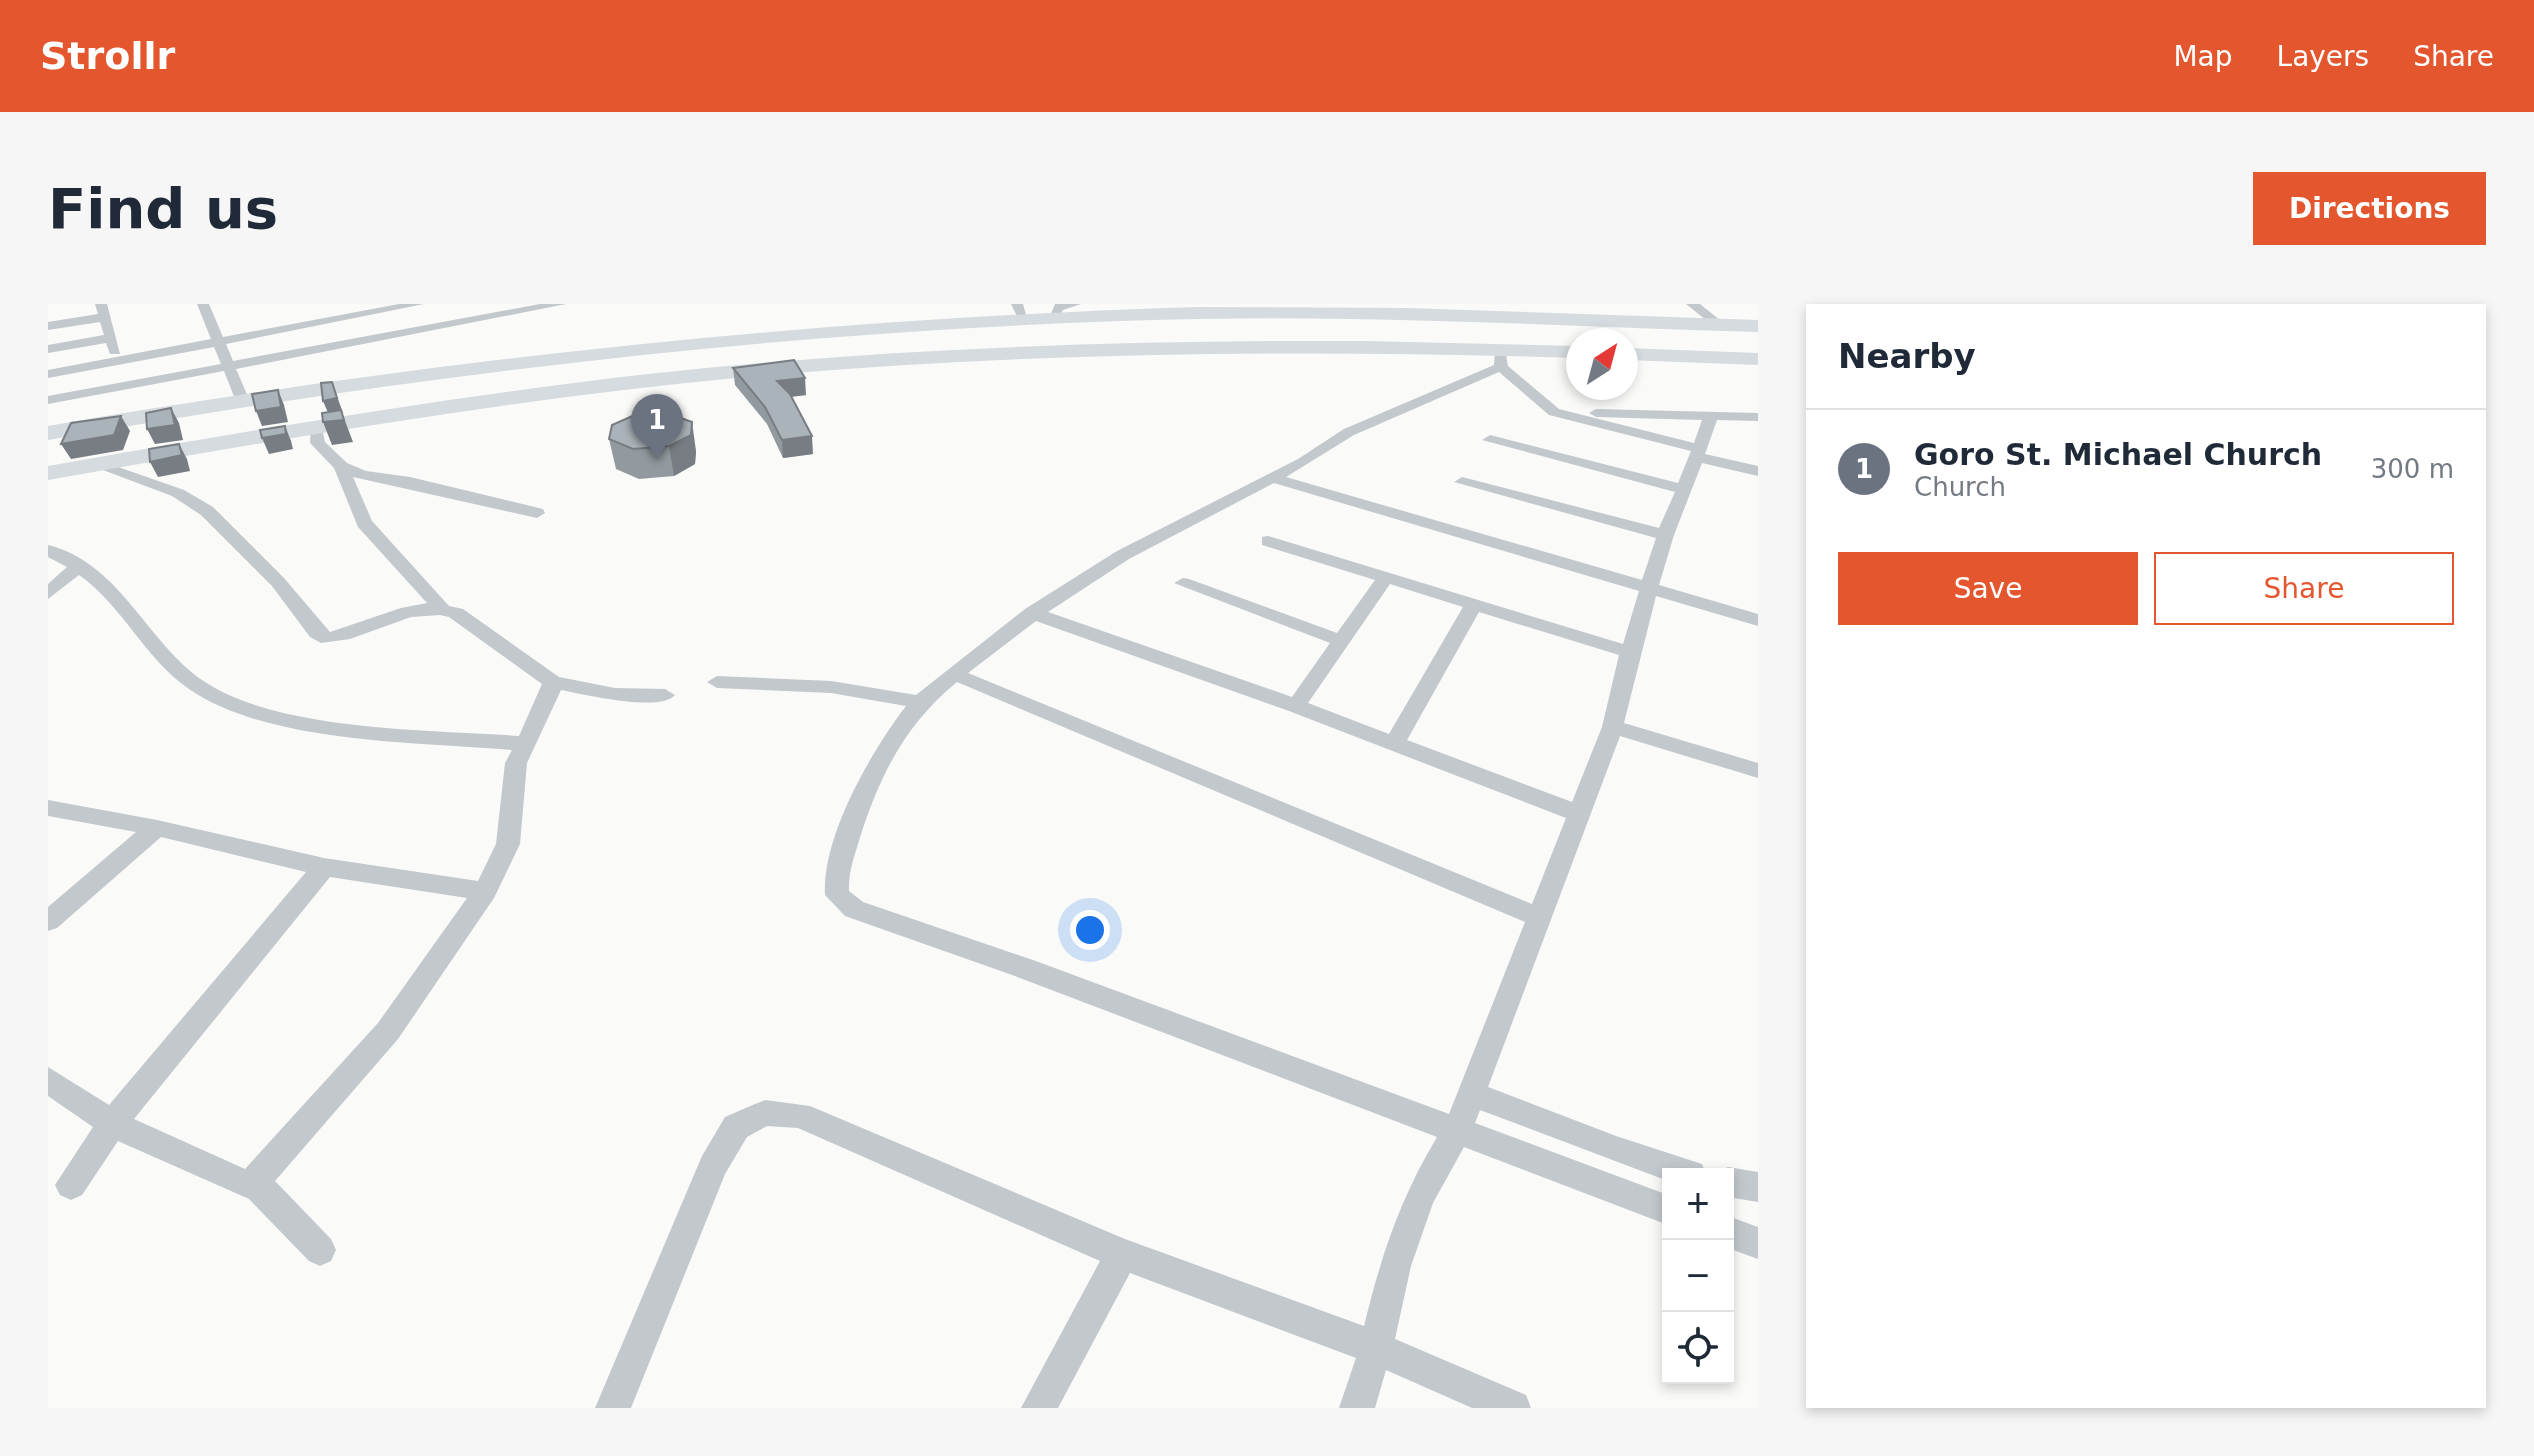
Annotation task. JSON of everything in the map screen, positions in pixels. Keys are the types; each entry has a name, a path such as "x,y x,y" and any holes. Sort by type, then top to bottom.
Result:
{"highway":[{"path":"48,433 242,399 656,344 1024,309 1052,318 1197,313 1407,313 1758,326"},
{"path":"48,473 316,426 738,371 1133,347 1468,348 1501,358 1566,353"},
{"path":"1638,354 1758,359"}],"street":[{"path":"203,304 242,399"},
{"path":"48,374 308,319 418,304"},
{"path":"48,400 555,304"},
{"path":"1052,318 1059,307 1075,304"},
{"path":"1692,304 1720,325"},
{"path":"48,326 103,311 118,360"},
{"path":"48,349 111,338"},
{"path":"1662,1208 1456,1133 1024,968 854,909 837,895 836,875 865,789 889,743 920,702 1032,613 1123,555 1273,478 1349,432 1501,358 1554,412 1758,471"},
{"path":"1554,412 1758,417"},
{"path":"1357,1408 1376,1348 1395,1266 1419,1197 1456,1133 1613,727 1630,652 1665,535 1711,416"},
{"path":"316,426 318,443 341,466 363,475 410,482 537,513"},
{"path":"1490,440 1683,489"},
{"path":"95,464 131,480 178,493 207,511 278,582 317,633 328,639 419,609 441,607"},
{"path":"341,466 349,494 364,523 441,607 456,613 553,682 615,694 665,695"},
{"path":"1273,478 1758,620"},
{"path":"1462,482 1665,535"},
{"path":"1268,541 1630,652"},
{"path":"48,550 79,566 111,592 180,671 214,697 289,722 527,744"},
{"path":"48,593 79,566"},
{"path":"1296,706 1386,577"},
{"path":"1183,583 1342,641"},
{"path":"1394,744 1474,604"},
{"path":"1032,613 1296,706 1580,814"},
{"path":"954,674 1541,918"},
{"path":"48,1080 112,1124 247,1185 254,1182 388,1031 485,891 508,844 516,763 553,682"},
{"path":"717,682 831,687 920,702"},
{"path":"1613,727 1758,771"},
{"path":"48,808 157,828 324,867 485,891"},
{"path":"48,921 157,828"},
{"path":"71,1185 112,1124 324,867"},
{"path":"1470,1093 1616,1150 1672,1168"},
{"path":"613,1408 713,1166 736,1127 765,1113 800,1115 1122,1254 1376,1348 1513,1408"},
{"path":"254,1182 320,1250"},
{"path":"1734,1183 1758,1187"},
{"path":"1734,1234 1758,1243"},
{"path":"1039,1408 1122,1254"}],"building":[{"path":"794,360 805,378 777,381 790,394 812,436 782,440 765,407 733,368"},
{"path":"332,382 337,398 323,401 321,383"},
{"path":"278,390 281,407 256,411 252,394"},
{"path":"171,408 175,425 147,429 146,413"},
{"path":"341,410 344,420 323,422 322,413"},
{"path":"667,413 692,422 691,435 669,446 633,449 609,439 612,425 637,414"},
{"path":"121,416 114,435 61,444 71,423"},
{"path":"285,426 286,434 262,438 260,430"},
{"path":"179,444 182,455 150,462 149,449"}],"place":[{"name":"Goro St. Michael Church","path":"657,460"}]}
